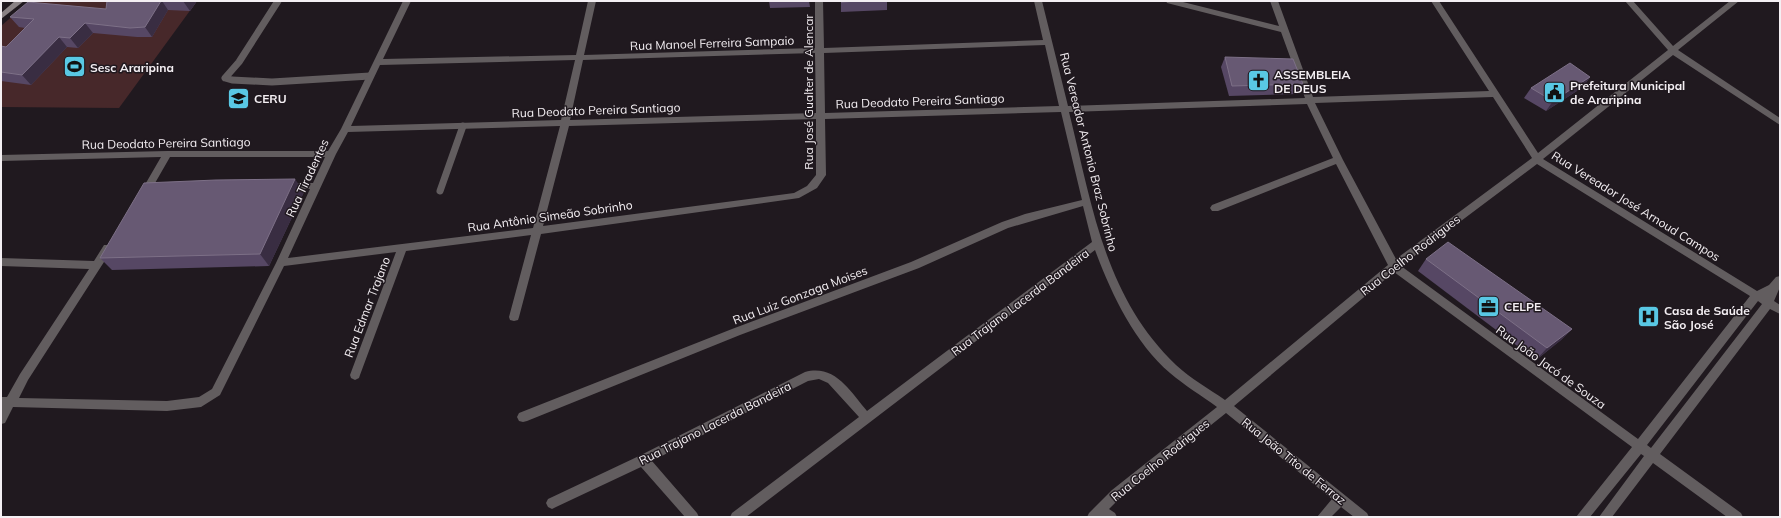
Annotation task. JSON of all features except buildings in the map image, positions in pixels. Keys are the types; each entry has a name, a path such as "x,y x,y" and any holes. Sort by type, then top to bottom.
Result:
{"street":[{"path":"1,17 20,1"},
{"name":"Rua Tiradentes","path":"6,403 167,406 201,402 216,392 281,264 331,154 345,129 407,1"},
{"path":"514,317 565,123 592,1"},
{"name":"Rua José Gualter de Alencar","path":"818,182 821,175 821,51 819,1"},
{"name":"Rua Vereador Antonio Braz Sobrinho","path":"1038,1 1097,244 1114,288 1144,336 1173,369 1225,406"},
{"path":"1170,1 1283,30"},
{"name":"Rua João Jacó de Souza","path":"1274,1 1283,30 1310,101 1338,160 1394,266 1736,517"},
{"name":"Rua Vereador José Arnoud Campos","path":"1435,1 1537,159 1780,310"},
{"path":"1629,1 1672,50 1780,122"},
{"name":"Rua Coelho Rodrigues","path":"1096,513 1116,494 1394,266 1537,159 1735,1"},
{"name":"Rua Manoel Ferreira Sampaio","path":"377,62 821,51 1047,42"},
{"name":"Rua Deodato Pereira Santiago","path":"345,129 1065,109 1496,94"},
{"path":"139,202 152,189 167,154"},
{"name":"Rua Deodato Pereira Santiago","path":"1,158 167,154 331,154"},
{"path":"1215,208 1338,160"},
{"name":"Rua Antônio Simeão Sobrinho","path":"281,264 403,247 536,232 796,196 808,191 818,182"},
{"path":"278,186 316,186"},
{"name":"Rua Luiz Gonzaga Moises","path":"523,417 736,332 915,265 1005,224 1087,202"},
{"path":"1,419 6,403 114,240"},
{"name":"Rua Trajano Lacerda Bandeira","path":"736,517 1097,244"},
{"name":"Rua Edmar Trajano","path":"355,375 403,247"},
{"path":"1,262 97,265"},
{"path":"1582,517 1639,447 1756,296 1777,284"},
{"path":"1605,517 1768,303 1777,284"},
{"name":"Rua Trajano Lacerda Bandeira","path":"552,503 643,460 805,377 817,374 826,376 834,382 867,418"},
{"name":"Rua João Tito de Ferraz","path":"1225,406 1363,517"},
{"path":"643,460 693,517"},
{"path":"1323,517 1340,499"},
{"path":"1096,513 1111,517"}],"lane":[{"path":"278,1 239,62 226,78 232,80 272,82 370,76"},
{"path":"440,191 463,126"}],"shaded area":[{"name":"Sesc Araripina","path":"30,1 197,1 119,108 1,107 1,26"}],"place":[{"name":"Sesc Araripina","path":"75,67"},
{"name":"ASSEMBLEIA DE DEUS","path":"1259,81"},
{"name":"Prefeitura Municipal de Araripina","path":"1554,92"},
{"name":"CERU","path":"238,98"},
{"name":"CELPE","path":"1488,306"},
{"name":"Casa de Saúde São José","path":"1649,317"}]}
